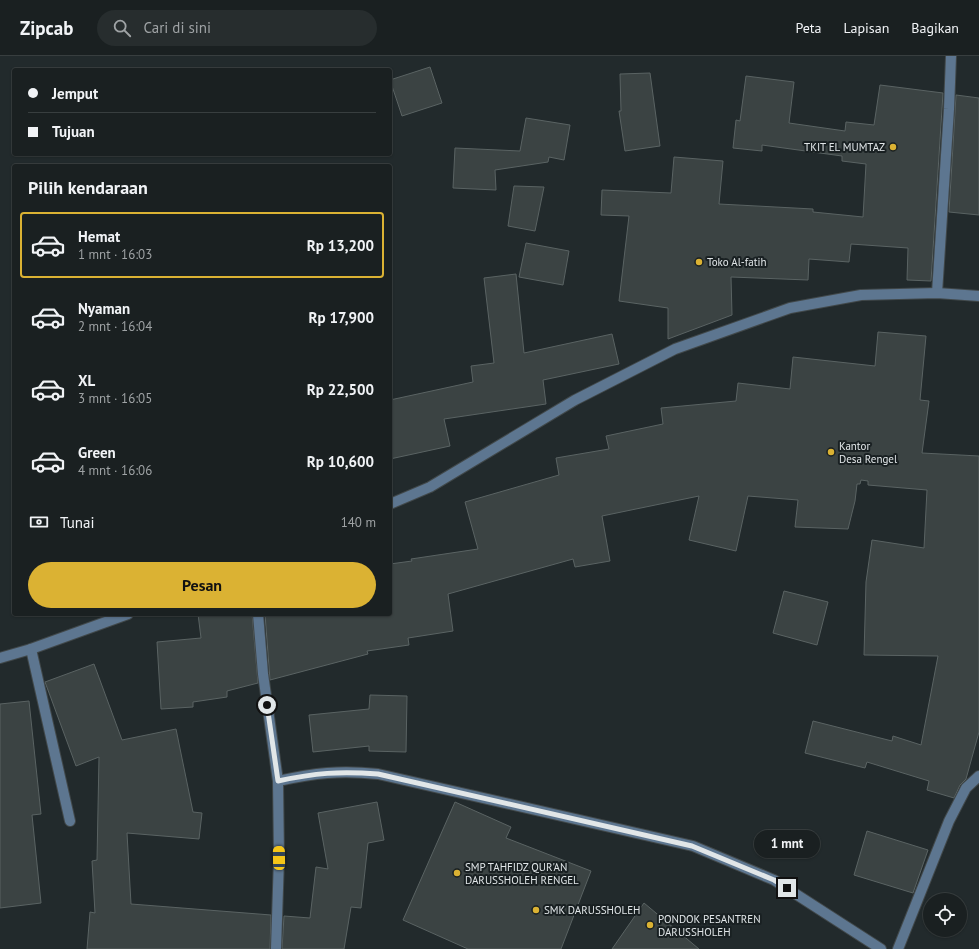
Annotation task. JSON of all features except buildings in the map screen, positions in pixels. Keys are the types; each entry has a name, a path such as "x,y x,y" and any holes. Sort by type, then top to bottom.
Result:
{"street":[{"path":"936,293 949,109 951,56"},
{"path":"392,503 430,487 575,400 675,349 790,308 861,295 936,293 979,296"},
{"path":"0,658 31,649 122,616"},
{"path":"258,616 263,674 278,781 279,858 276,949"},
{"path":"31,649 70,821"},
{"path":"278,781 318,773 349,771 378,774 692,846 774,880 881,949"},
{"path":"898,949 949,821 966,788 979,776"}],"place":[{"name":"TKIT EL MUMTAZ","path":"893,147"},
{"name":"Toko Al-fatih","path":"699,262"},
{"name":"Kantor Desa Rengel","path":"831,452"},
{"name":"SMP TAHFIDZ QUR'AN DARUSSHOLEH RENGEL","path":"457,873"},
{"name":"SMK DARUSSHOLEH","path":"536,910"},
{"name":"PONDOK PESANTREN DARUSSHOLEH","path":"650,925"}],"route":[{"path":"267,705 278,781 318,773 349,771 378,774 692,846 734,862 774,880 787,888"}]}
